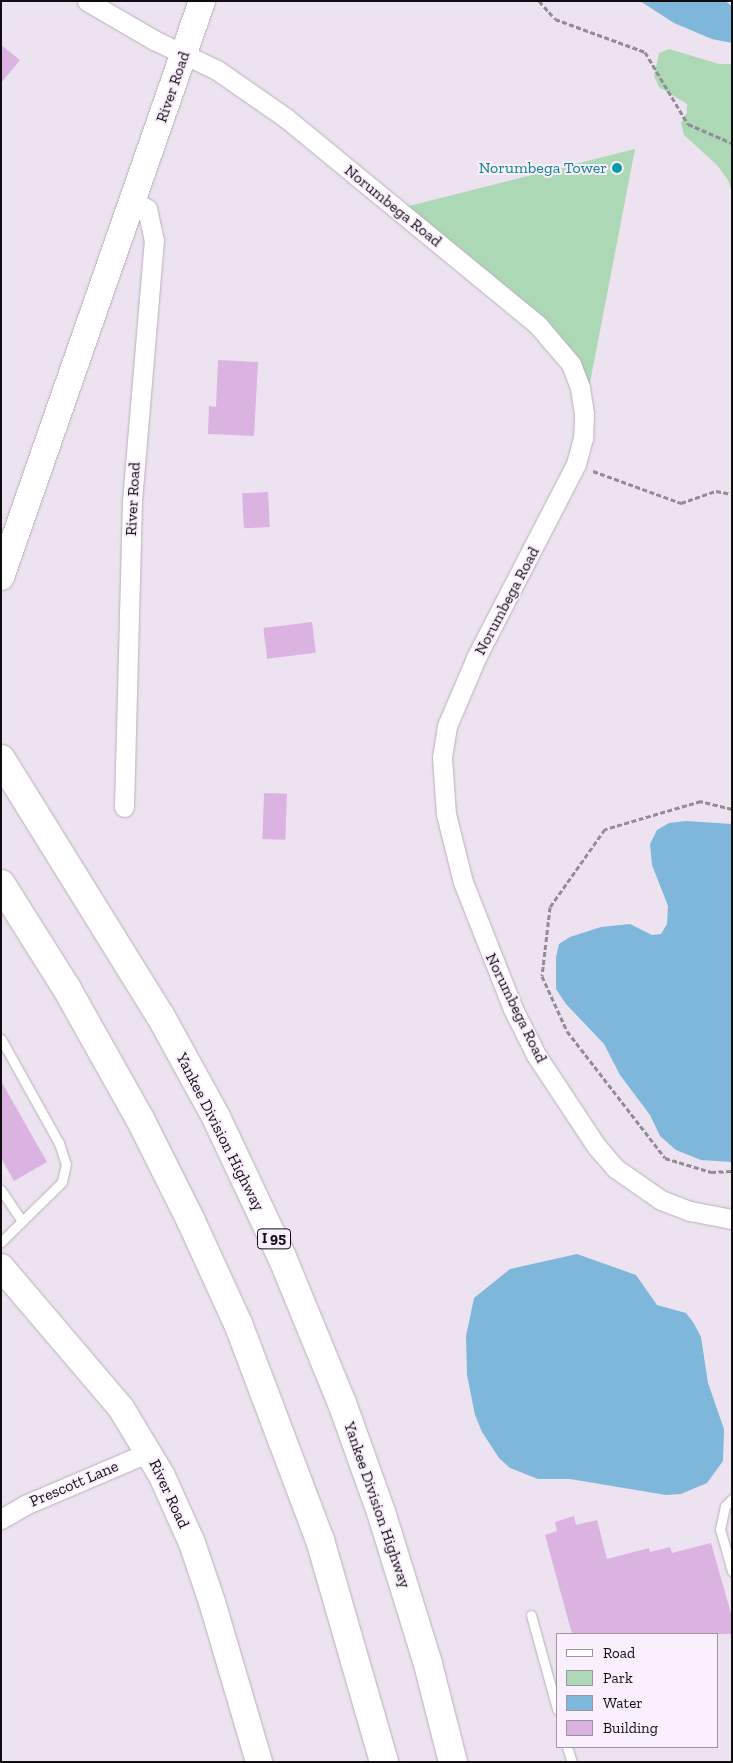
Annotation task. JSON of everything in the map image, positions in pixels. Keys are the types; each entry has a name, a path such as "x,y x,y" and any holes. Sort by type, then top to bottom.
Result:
{"highway":[{"name":"Yankee Division Highway","path":"1,759 146,990 216,1118 278,1248 328,1368 375,1494 419,1632 453,1762"},
{"path":"1,884 67,989 140,1119 191,1220 239,1326 320,1540 384,1762"}],"main road":[{"name":"River Road","path":"1,577 134,201 202,1"},
{"name":"River Road","path":"1,1267 102,1384 149,1452 192,1544 259,1762"}],"street":[{"name":"Norumbega Road","path":"87,1 138,32 217,70 293,124 554,342 570,364 580,388 583,438 576,464 472,666 447,726 442,757 448,822 462,882 513,1009 536,1056 597,1147 615,1168 661,1200 690,1211 732,1219"},
{"name":"River Road","path":"124,807 132,500 154,241 152,221 147,209 134,201"},
{"name":"Prescott Lane","path":"1,1519 25,1505 149,1452"}],"lane":[{"path":"1,1039 59,1143 66,1164 62,1182 1,1242"},
{"path":"1,1190 22,1221"},
{"path":"732,1499 725,1506 720,1529 732,1571"},
{"path":"531,1614 556,1705"},
{"path":"567,1748 572,1762"}],"path":[{"path":"539,1 554,19 645,52 688,124 732,143"},
{"path":"576,464 681,503 716,491 732,494"},
{"path":"732,809 701,801 605,829 550,907 542,976 567,1031 665,1158 711,1172 732,1171"}],"green space":[{"path":"669,49 719,64 732,64 732,193 728,180 717,165 684,135 681,123 687,113 687,104 659,87 654,76 659,53"},
{"path":"635,149 584,414 571,364 397,209"}],"water":[{"path":"640,1 725,1 732,6 732,43 712,39 674,23"},
{"path":"686,821 732,824 732,1162 701,1160 676,1150 660,1136 650,1115 620,1075 604,1044 566,1004 556,989 556,957 559,944 570,937 601,927 630,924 652,935 661,934 667,924 668,906 652,865 650,844 657,830 669,823"},
{"path":"577,1254 636,1275 657,1305 686,1313 693,1322 701,1337 708,1383 724,1429 723,1461 707,1483 681,1494 666,1495 570,1479 538,1479 510,1468 499,1458 482,1432 475,1415 467,1375 466,1336 474,1298 510,1269"}],"building":[{"path":"1,45 20,60 1,83"},
{"path":"218,360 258,362 254,436 208,434 209,406 216,407"},
{"path":"268,492 270,527 244,528 242,493"},
{"path":"312,622 316,653 267,659 263,628"},
{"path":"264,793 287,794 285,840 262,839"},
{"path":"1,1081 47,1162 14,1181 1,1158"},
{"path":"574,1516 576,1525 597,1520 607,1559 649,1548 650,1552 670,1547 672,1553 711,1543 732,1617 732,1634 572,1633 545,1535 557,1531 555,1522"}],"place":[{"name":"Norumbega Tower","path":"617,168"}]}
